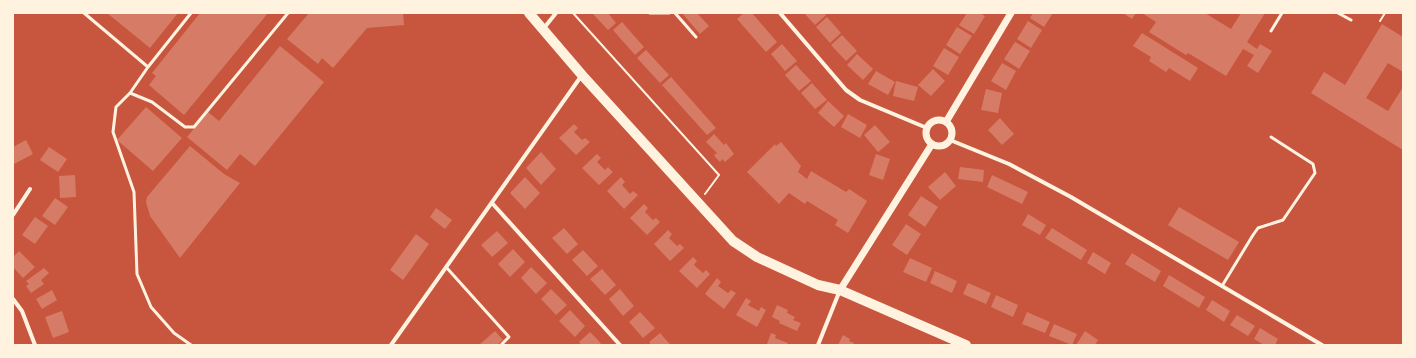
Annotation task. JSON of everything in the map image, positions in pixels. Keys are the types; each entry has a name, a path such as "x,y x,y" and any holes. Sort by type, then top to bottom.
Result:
{"highway":[{"path":"529,13 582,75 733,241 757,257 818,285 840,290 966,345"}],"street":[{"path":"543,30 556,13"},
{"path":"780,13 846,90 860,100 927,128"},
{"path":"946,122 1011,13"},
{"path":"391,345 582,75"},
{"path":"938,120 946,122 952,129 950,140 943,146 932,144 927,138 927,128 934,121 938,120"},
{"path":"950,140 1009,164 1071,197 1322,345"},
{"path":"818,345 840,290 932,144"},
{"path":"13,215 30,189"},
{"path":"492,202 620,345"},
{"path":"13,299 22,311 35,345"}],"lane":[{"path":"84,13 148,67"},
{"path":"191,13 148,67 130,93 116,107 113,132 134,192 137,274 151,306 174,333 191,345"},
{"path":"130,93 152,102 185,127 194,127 288,13"},
{"path":"650,13 669,13"},
{"path":"675,13 696,37"},
{"path":"1271,31 1282,13"},
{"path":"1338,13 1350,20"},
{"path":"1222,286 1258,228 1283,220 1315,173 1313,164 1271,137"},
{"path":"446,267 509,337 502,344"}],"path":[{"path":"573,13 719,174 698,203"},
{"path":"1380,21 1385,13"}],"building":[{"path":"107,13 178,13 150,48"},
{"path":"200,13 268,13 184,115 149,85 156,76 152,73"},
{"path":"309,13 403,13 404,25 367,28 333,68 322,58 318,64 287,39"},
{"path":"592,13 608,13 616,23 608,30"},
{"path":"682,13 697,13 709,26 700,34"},
{"path":"744,13 752,13 777,42 766,52 737,19"},
{"path":"804,13 824,13 826,15 815,25"},
{"path":"967,13 980,13 985,16 974,34 959,25"},
{"path":"1033,13 1053,13 1044,27 1030,18"},
{"path":"1123,13 1136,13 1132,19"},
{"path":"1142,13 1205,13 1231,29 1241,13 1265,13 1247,42 1257,49 1260,44 1272,51 1258,73 1247,66 1254,55 1243,49 1226,76 1188,53 1186,55 1149,32 1156,22"},
{"path":"827,17 841,33 830,43 816,27"},
{"path":"1028,21 1042,30 1031,48 1017,39"},
{"path":"622,22 644,47 635,55 613,30"},
{"path":"1382,24 1403,37 1403,72 1388,63 1366,98 1388,111 1403,87 1403,150 1311,93 1324,72 1345,85"},
{"path":"957,27 972,36 960,54 946,45"},
{"path":"1142,33 1198,68 1190,81 1169,68 1166,72 1149,61 1151,57 1133,46"},
{"path":"842,35 857,51 846,61 831,45"},
{"path":"1015,42 1030,51 1019,69 1004,59"},
{"path":"782,44 797,61 785,71 771,54"},
{"path":"280,46 324,82 255,166 240,154 227,170 187,137 208,112 219,121"},
{"path":"944,48 959,57 948,75 933,66"},
{"path":"646,50 669,75 660,83 637,58"},
{"path":"857,54 873,69 863,80 847,65"},
{"path":"1002,63 1016,71 1006,90 991,81"},
{"path":"796,65 811,81 799,91 785,75"},
{"path":"933,69 945,81 931,96 918,85"},
{"path":"876,71 895,82 888,95 868,84"},
{"path":"671,77 716,128 707,135 662,85"},
{"path":"896,81 918,87 914,101 893,96"},
{"path":"812,83 827,100 815,109 801,93"},
{"path":"986,89 1002,93 998,113 981,110"},
{"path":"828,101 844,116 834,127 818,113"},
{"path":"146,107 182,138 153,171 117,140"},
{"path":"848,114 867,125 860,138 841,127"},
{"path":"1000,118 1014,134 1002,145 988,130"},
{"path":"574,124 578,128 574,132 582,140 585,138 590,142 576,155 559,138"},
{"path":"875,125 890,142 878,152 864,135"},
{"path":"714,134 724,145 726,143 734,154 725,162 722,159 720,162 716,158 714,155 717,153 706,142"},
{"path":"26,140 33,154 14,164 13,147"},
{"path":"781,142 801,166 798,172 807,179 811,171 846,192 849,189 867,201 848,233 835,225 838,220 807,201 805,204 789,193 779,204 747,172 775,144 776,146"},
{"path":"190,146 224,174 240,183 180,258 150,216 146,202 147,197"},
{"path":"49,147 67,159 58,172 40,160"},
{"path":"541,152 556,169 541,185 526,168"},
{"path":"597,154 601,158 597,162 605,170 608,167 613,172 599,185 582,168"},
{"path":"876,154 890,159 883,180 869,175"},
{"path":"960,167 984,170 983,182 958,179"},
{"path":"945,172 956,186 940,200 928,187"},
{"path":"75,175 76,197 60,198 59,176"},
{"path":"992,175 1028,192 1022,204 987,187"},
{"path":"525,177 540,193 525,209 510,193"},
{"path":"621,177 625,182 622,185 630,194 633,191 638,195 624,209 607,191"},
{"path":"921,196 938,207 925,227 908,215"},
{"path":"55,198 68,207 55,225 42,216"},
{"path":"644,204 648,208 645,212 653,220 656,218 660,222 647,235 630,218"},
{"path":"1179,207 1239,242 1228,260 1168,225"},
{"path":"436,208 452,220 445,229 430,217"},
{"path":"1028,214 1046,225 1040,235 1022,225"},
{"path":"35,217 48,226 35,244 22,235"},
{"path":"906,224 921,234 907,255 892,245"},
{"path":"564,228 578,244 567,254 552,238"},
{"path":"1052,228 1087,250 1081,260 1045,238"},
{"path":"668,230 672,234 669,238 677,246 680,244 684,248 670,261 654,244"},
{"path":"497,231 508,243 492,257 481,245"},
{"path":"416,234 429,244 403,280 390,270"},
{"path":"513,249 525,262 510,277 498,264"},
{"path":"583,250 598,266 587,276 572,260"},
{"path":"19,251 35,267 23,278 13,267 13,257"},
{"path":"1093,252 1111,263 1105,274 1087,263"},
{"path":"1132,253 1161,271 1155,282 1125,264"},
{"path":"693,257 697,261 694,265 703,273 706,270 710,274 697,288 679,271"},
{"path":"910,258 932,268 926,282 903,272"},
{"path":"531,267 547,283 536,294 521,278"},
{"path":"44,268 49,273 41,280 44,284 31,293 26,286 29,284 26,281"},
{"path":"602,269 616,285 605,295 590,279"},
{"path":"935,271 957,281 952,293 930,283"},
{"path":"1169,275 1205,297 1199,308 1163,286"},
{"path":"717,278 721,282 718,286 728,293 731,290 736,293 724,309 705,294"},
{"path":"968,283 991,293 986,304 963,294"},
{"path":"551,289 567,305 556,315 541,299"},
{"path":"620,289 634,306 623,316 609,299"},
{"path":"52,290 57,300 42,309 36,299"},
{"path":"996,295 1018,305 1013,317 991,307"},
{"path":"746,298 751,301 748,305 759,311 761,307 766,310 757,327 736,315"},
{"path":"1212,300 1230,311 1224,322 1206,310"},
{"path":"777,305 788,310 787,313 795,317 793,320 801,323 797,331 779,323 780,321 772,317"},
{"path":"570,310 585,326 575,337 559,321"},
{"path":"62,311 69,332 53,338 45,317"},
{"path":"640,312 655,328 643,338 629,322"},
{"path":"1027,312 1050,322 1045,333 1022,324"},
{"path":"1237,315 1255,326 1248,336 1230,325"},
{"path":"1054,324 1077,334 1072,345 1049,336"},
{"path":"1260,328 1278,339 1275,345 1264,345 1254,339"},
{"path":"495,331 503,340 497,345 479,345"},
{"path":"1085,331 1098,340 1095,345 1076,345"},
{"path":"590,332 602,345 581,345 579,342"},
{"path":"660,333 671,345 651,345 649,342"},
{"path":"771,333 776,335 775,338 788,343 787,345 767,344"},
{"path":"843,335 850,339 849,341 854,343 853,345 838,345"}]}
